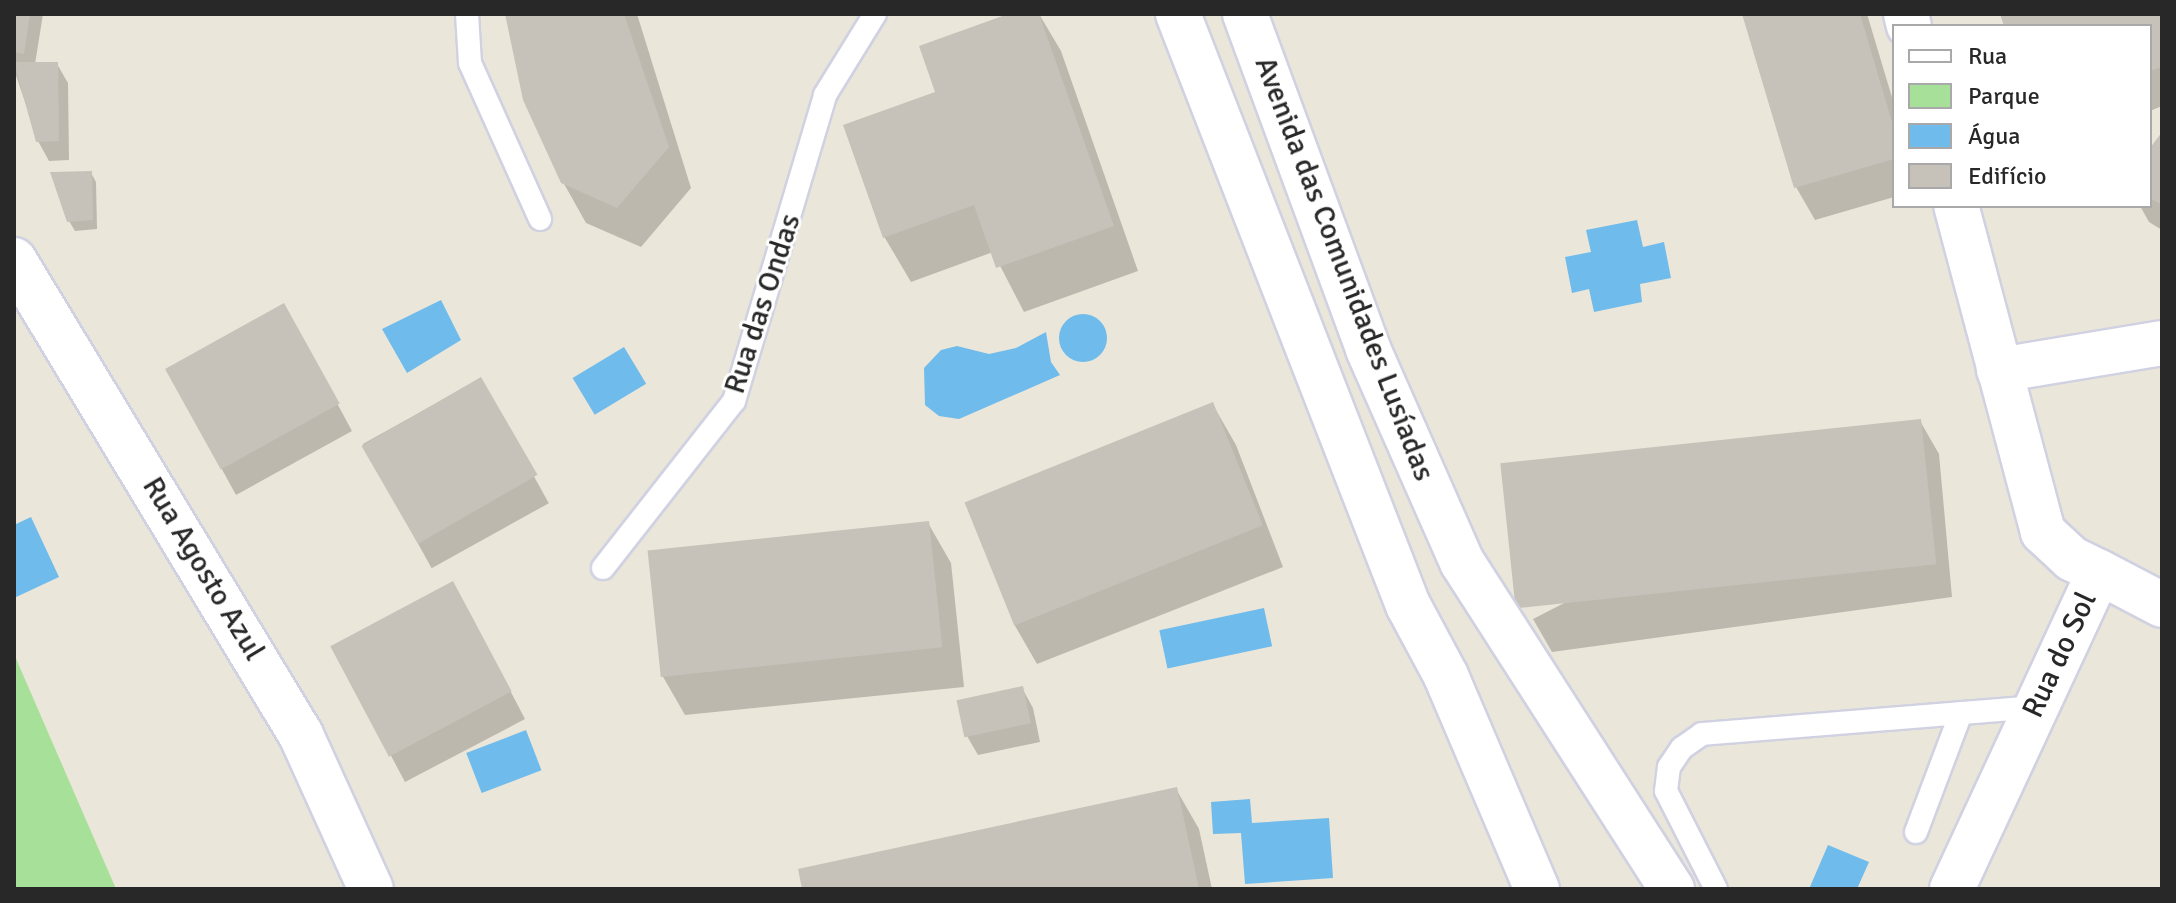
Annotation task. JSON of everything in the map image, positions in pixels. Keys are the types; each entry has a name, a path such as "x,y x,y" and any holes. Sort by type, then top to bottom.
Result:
{"main road":[{"name":"Avenida das Comunidades Lusíadas","path":"1178,14 1408,605 1446,676 1537,889"},
{"name":"Avenida das Comunidades Lusíadas","path":"1245,14 1368,349 1462,562 1672,889"},
{"name":"Rua do Sol","path":"1952,889 2099,572 2072,559 2043,532 1957,208"},
{"name":"Rua Agosto Azul","path":"14,260 301,735 371,889"},
{"path":"1999,370 2162,343"},
{"path":"2099,572 2162,605"}],"lane":[{"path":"467,14 470,63 540,219"},
{"name":"Rua das Ondas","path":"603,568 734,401 825,95 875,14"},
{"path":"1716,889 1666,791 1669,767 1682,748 1702,734 2035,707"},
{"path":"1916,832 1961,713"}],"green space":[{"path":"14,654 116,889 14,889"}],"water":[{"path":"1637,220 1643,247 1664,242 1671,278 1640,284 1642,302 1594,312 1589,289 1572,293 1565,257 1591,252 1586,230"},
{"path":"441,300 461,340 407,373 382,329"},
{"path":"1083,314 1100,321 1107,338 1100,355 1083,362 1066,355 1059,338 1066,321"},
{"path":"1046,332 1051,362 1060,375 959,419 939,416 925,405 924,368 941,350 957,346 989,354 1016,348"},
{"path":"624,347 646,384 595,415 573,378"},
{"path":"31,517 59,577 14,598 14,525"},
{"path":"1264,608 1272,646 1167,668 1159,630"},
{"path":"526,730 541,770 482,793 466,753"},
{"path":"1250,799 1252,823 1329,818 1333,878 1245,884 1241,833 1213,834 1211,802"},
{"path":"1828,845 1869,862 1857,889 1809,889"}],"building":[{"path":"14,14 30,14 24,54 14,52"},
{"path":"505,14 624,14 669,147 617,208 561,183 523,100"},
{"path":"1008,14 1039,14 1114,226 996,268 974,205 883,238 843,125 935,92 919,46"},
{"path":"1742,14 1860,14 1892,122 1892,160 1794,188"},
{"path":"2000,14 2162,14 2162,67 2152,70 2152,24 2003,24"},
{"path":"14,62 58,62 59,141 36,142"},
{"path":"2162,132 2162,205 2152,199 2152,145"},
{"path":"92,171 93,220 67,222 50,172"},
{"path":"284,303 340,404 221,470 165,369"},
{"path":"481,377 538,475 418,544 361,446"},
{"path":"1213,402 1263,525 1014,626 965,502"},
{"path":"1921,419 1936,564 1516,608 1500,463"},
{"path":"929,521 942,647 661,677 648,551"},
{"path":"453,581 512,691 389,757 330,646"},
{"path":"1023,686 1031,723 964,737 956,700"},
{"path":"1177,787 1199,889 802,889 798,869"}]}
